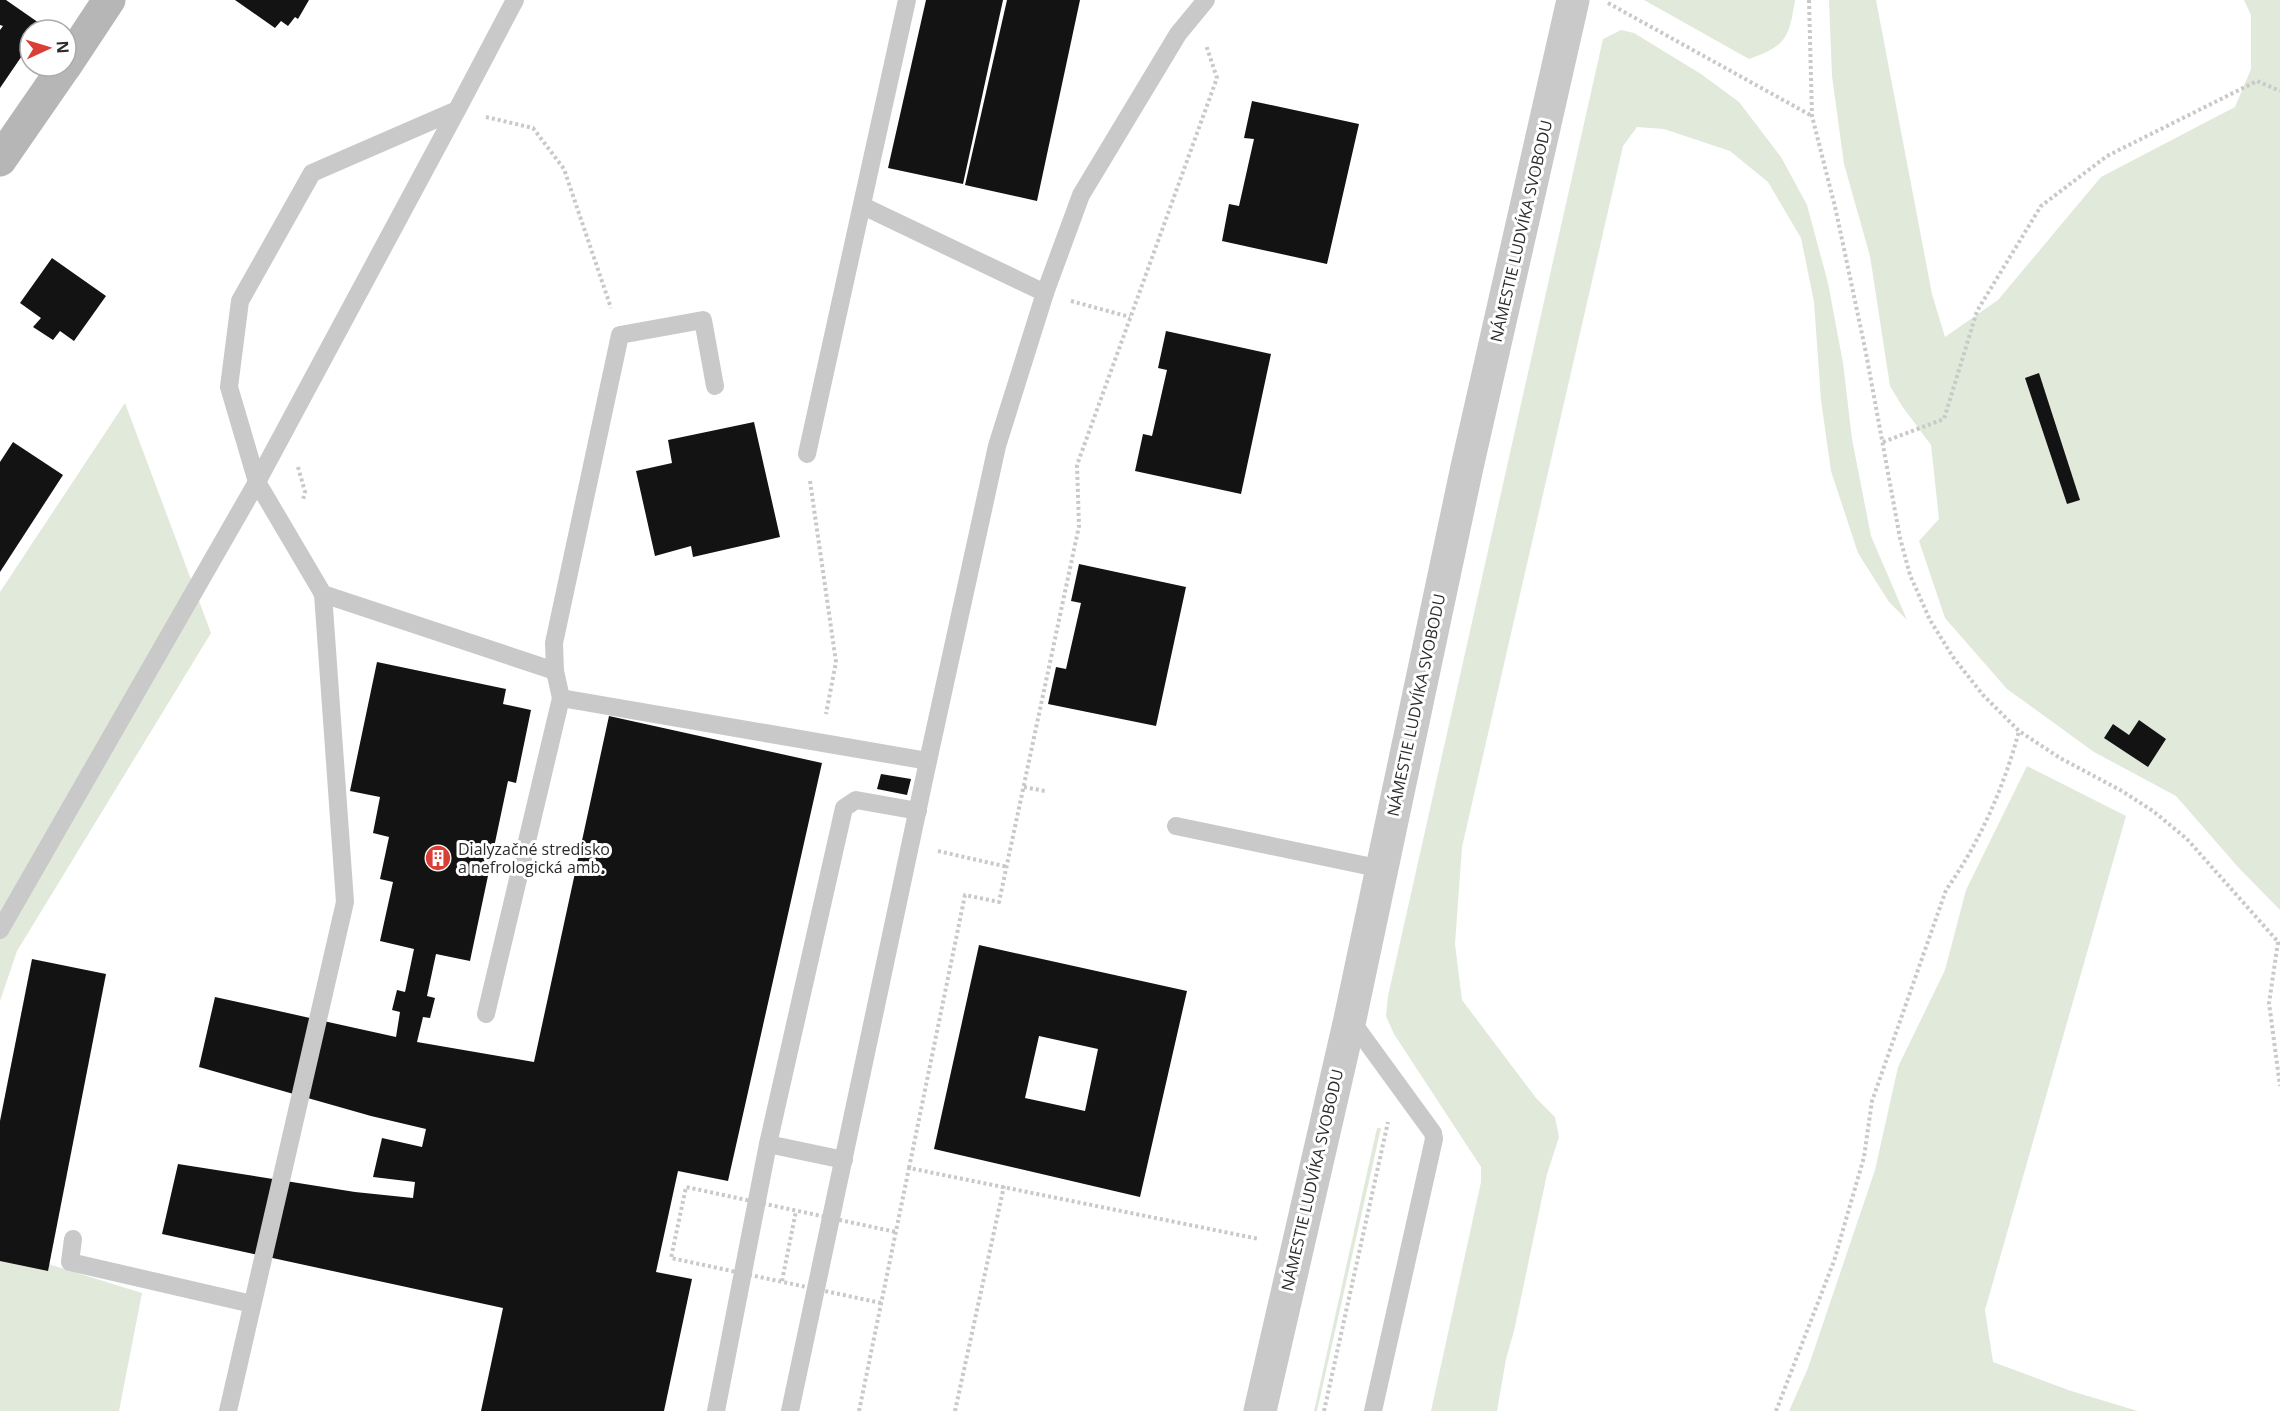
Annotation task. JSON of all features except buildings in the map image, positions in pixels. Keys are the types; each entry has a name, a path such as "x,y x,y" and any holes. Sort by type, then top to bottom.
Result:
{"main road":[{"path":"78,47 109,0"},
{"path":"0,160 57,78"}],"street":[{"name":"NÁMESTIE LUDVÍKA SVOBODU","path":"1260,1411 1350,1019 1470,456 1574,0"}],"lane":[{"path":"0,930 257,482 515,0"},
{"path":"807,454 907,0"},
{"path":"790,1411 997,446 1045,293 1081,195 1178,34 1200,7"},
{"path":"228,1411 345,902 323,594 257,482 230,387 240,301 312,173 457,110"},
{"path":"863,206 1045,293"},
{"path":"486,1014 561,698 555,671 554,643 620,335 704,320 715,386"},
{"path":"323,594 555,671"},
{"path":"561,698 928,761"},
{"path":"716,1411 768,1144 844,808 856,800 918,811"},
{"path":"1176,826 1382,869"},
{"path":"1350,1019 1433,1134 1434,1139 1373,1411"},
{"path":"768,1144 844,1160"},
{"path":"73,1239 70,1262 252,1304"}],"path":[{"path":"1602,0 1812,116"},
{"path":"1809,0 1812,116 1839,222 1900,538 1910,575 1930,620 1953,657 1983,695 2019,731 2060,758 2154,811 2187,839 2279,943 2269,1003 2280,1086"},
{"path":"859,1411 965,895 999,903 1008,867 1079,526 1077,465 1217,78 1200,7"},
{"path":"1883,442 1944,418 1977,310 2042,206 2107,156 2257,81 2280,91"},
{"path":"457,110 534,128 564,169 620,335"},
{"path":"1045,293 1130,317"},
{"path":"288,424 305,492 296,548"},
{"path":"807,454 836,663 820,744"},
{"path":"1776,1411 1834,1261 1864,1157 1872,1101 1946,890 1982,831 2008,772 2019,731"},
{"path":"1024,787 1045,791"},
{"path":"912,845 1008,867"},
{"path":"1324,1411 1386,1136 1395,1081"},
{"path":"909,1168 1004,1185 1259,1239"},
{"path":"955,1411 1004,1185"},
{"path":"881,1303 671,1257 686,1187 896,1232"},
{"path":"782,1281 796,1211"}],"green space":[{"path":"1644,0 1795,0 1788,32 1784,39 1771,50 1749,59"},
{"path":"1829,0 1876,0 1932,294 1945,337 1998,300 2101,177 2235,107 2251,69 2251,15 2244,0 2280,0 2280,910 2238,867 2176,796 2094,752 2007,689 1945,618 1919,541 1939,519 1931,445 1890,386 1870,256 1844,164 1832,76"},
{"path":"1621,30 1634,33 1701,74 1739,102 1781,157 1807,205 1828,283 1843,363 1852,439 1871,536 1907,620 1889,602 1858,553 1831,471 1821,400 1814,302 1801,238 1768,182 1730,151 1664,129 1637,127 1623,146 1462,847 1455,944 1462,1000 1536,1098 1555,1117 1559,1137 1547,1174 1506,1359 1497,1411 1431,1411 1481,1182 1481,1167 1394,1034 1386,1016 1388,996 1603,39"},
{"path":"125,403 211,633 17,951 0,1001 0,592"},
{"path":"2027,766 2126,816 1985,1310 1993,1362 2071,1391 2138,1411 1789,1411 1808,1368 1875,1170 1898,1067 1945,970 1966,890"},
{"path":"1377,1128 1381,1128 1317,1411 1314,1411"},
{"path":"0,1249 142,1293 119,1411 0,1411"}],"place":[{"name":"Dialyzačné stredisko a nefrologická amb.","path":"438,858"}]}
